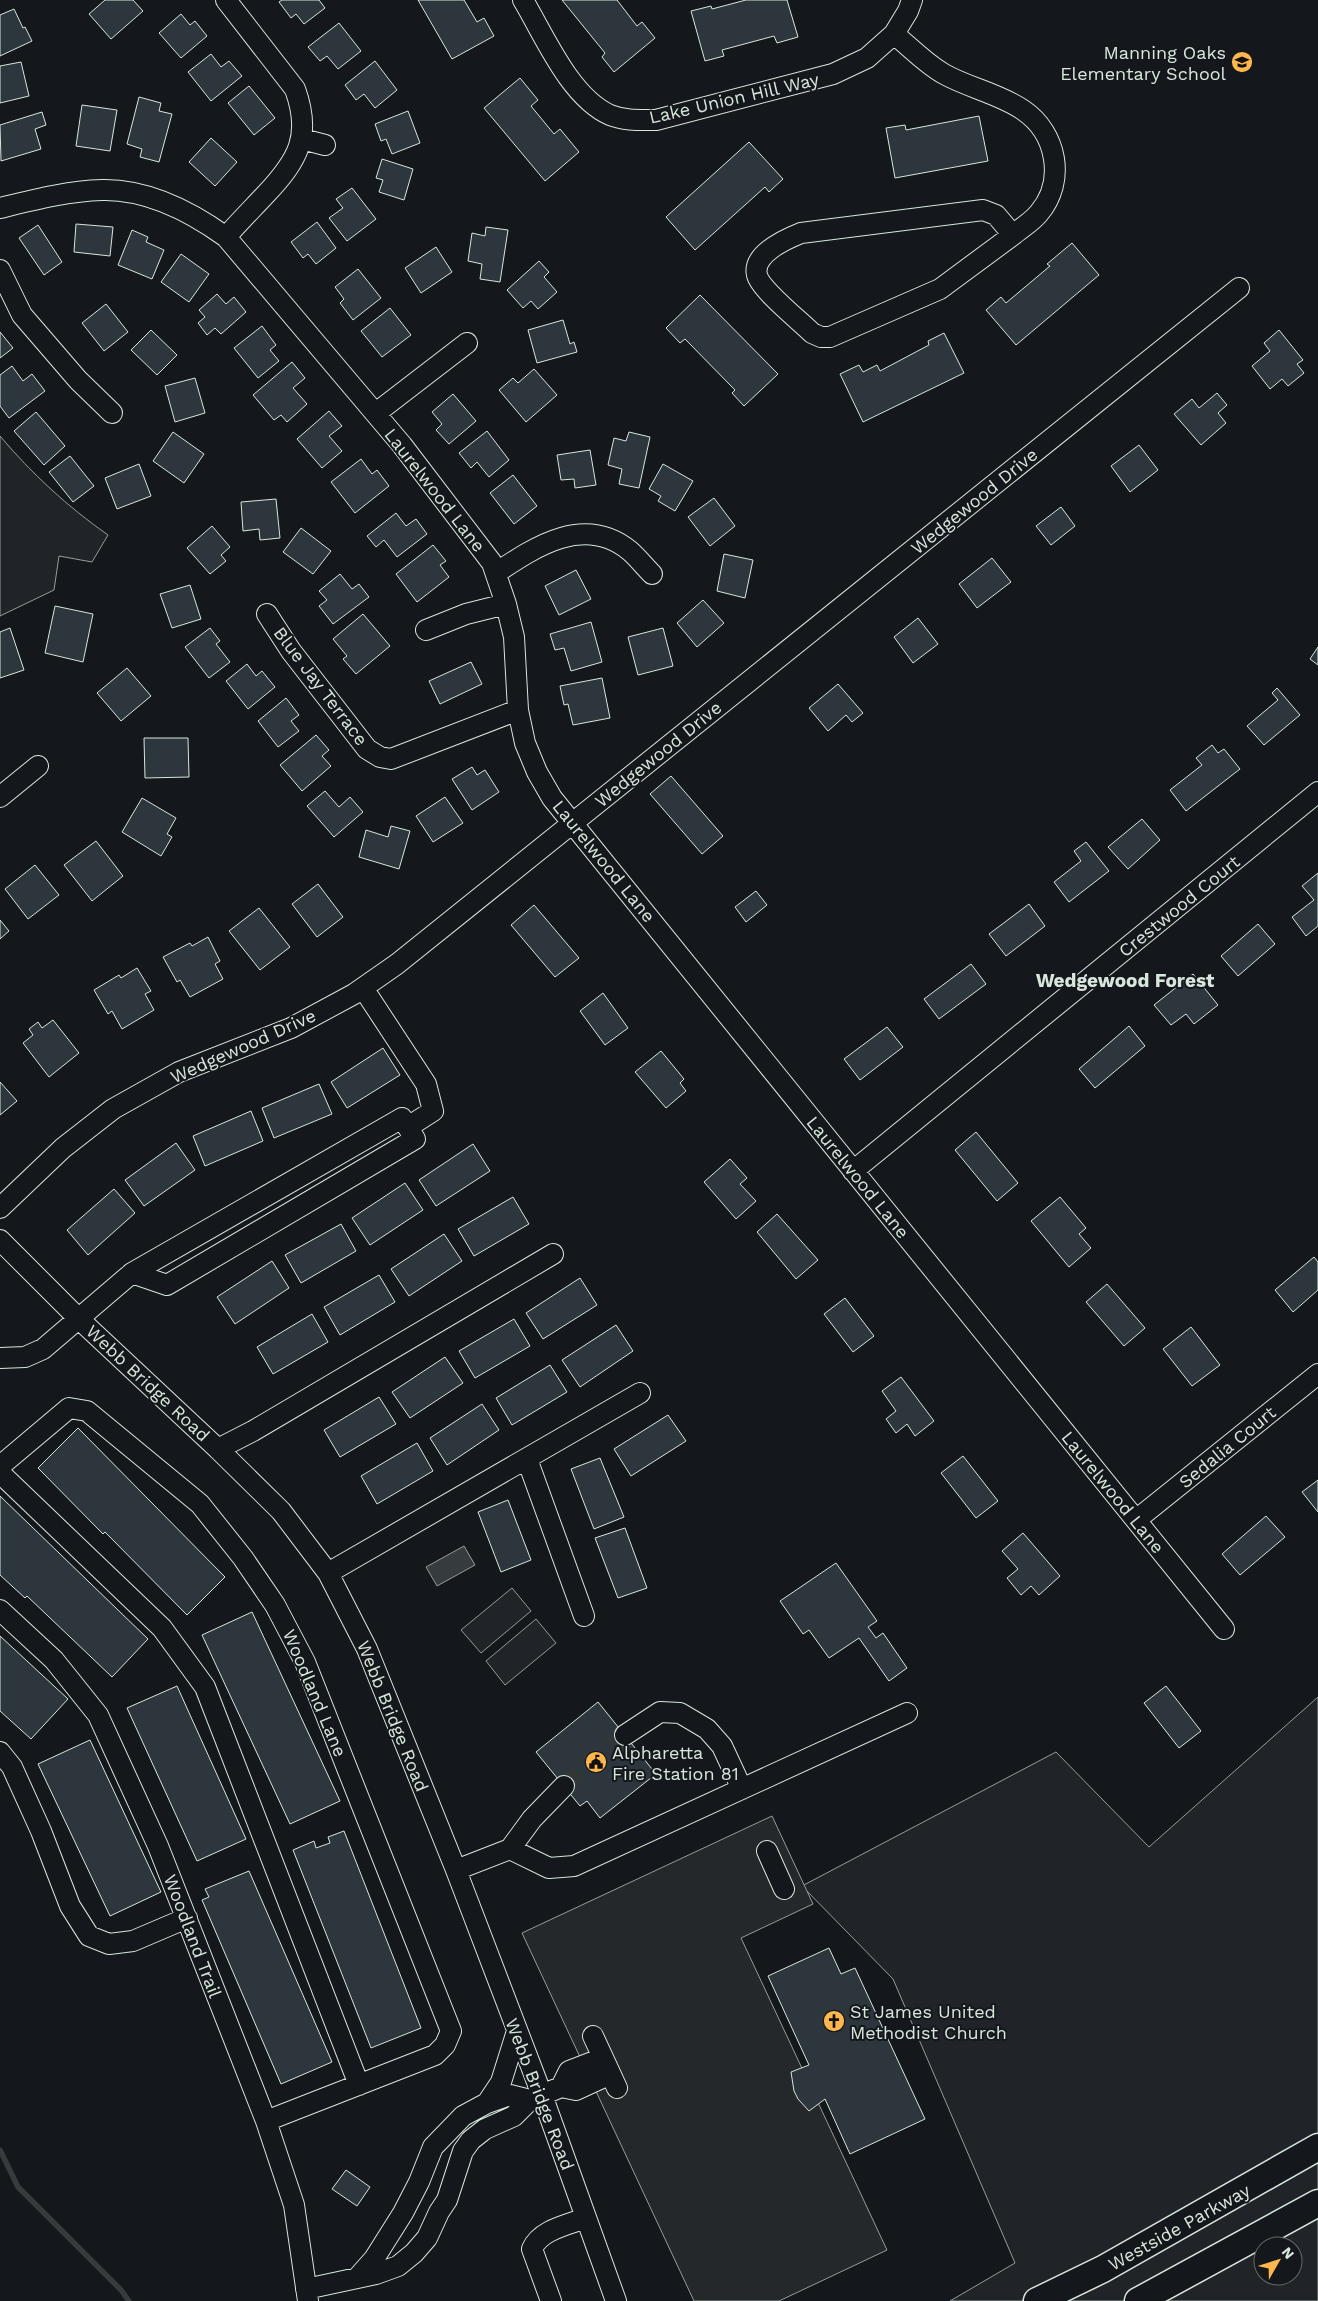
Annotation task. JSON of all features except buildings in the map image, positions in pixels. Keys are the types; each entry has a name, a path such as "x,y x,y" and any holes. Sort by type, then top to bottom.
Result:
{"main road":[{"name":"Westside Parkway","path":"1037,2301 1111,2265 1318,2147"},
{"path":"1138,2301 1318,2204"}],"street":[{"path":"226,0 295,89 301,106 303,123 302,139 295,158 286,173 226,236"},
{"name":"Lake Union Hill Way","path":"523,0 574,87 590,103 611,115 633,120 656,120 834,74 867,58 894,34 908,11 912,0"},
{"path":"894,34 943,74 1022,110 1036,121 1052,147 1056,163 1052,191 1039,213 1013,235 940,289 830,337 821,337 812,333 763,287 757,274 758,263 762,257 783,240 801,233 983,210 996,215 1013,235"},
{"path":"302,139 325,145"},
{"name":"Laurelwood Lane","path":"0,208 36,200 102,190 136,194 170,204 200,219 226,236 402,445 492,563 506,604 514,637 518,710 525,743 537,772 552,798 1224,1629"},
{"path":"0,270 22,315 78,380 112,413"},
{"name":"Wedgewood Drive","path":"0,1208 63,1148 113,1109 179,1072 291,1028 363,988 397,964 1239,288"},
{"path":"376,414 467,343"},
{"path":"496,573 546,543 565,536 583,534 602,537 620,544 652,574"},
{"path":"426,630 466,614 506,604"},
{"name":"Blue Jay Terrace","path":"267,614 291,651 367,749 380,757 390,767 518,710"},
{"path":"0,797 38,766"},
{"name":"Crestwood Court","path":"853,1171 1318,792"},
{"path":"363,988 426,1084 433,1111 408,1127"},
{"path":"0,1358 25,1357 43,1349 132,1273 402,1118 415,1139 167,1285 132,1273"},
{"name":"Webb Bridge Road","path":"0,1240 79,1319 218,1449 281,1511 328,1573 367,1649 456,1870 517,2031 536,2097 586,2218 616,2301"},
{"path":"218,1449 253,1431 553,1254"},
{"name":"Sedalia Court","path":"1136,1520 1318,1374"},
{"path":"328,1573 640,1393"},
{"name":"Woodland Lane","path":"0,1466 69,1408 87,1411 200,1504 243,1558 276,1605 305,1662 451,2031 445,2045 435,2055 266,2121"},
{"path":"527,1459 584,1616"},
{"path":"0,1473 162,1628 205,1687 359,2085"},
{"name":"Woodland Trail","path":"0,1610 54,1660 98,1715 158,1846 266,2121 294,2205 307,2295"},
{"path":"625,1735 660,1712 680,1713 707,1729 722,1746 742,1789"},
{"path":"510,1849 549,1868 574,1866 907,1713"},
{"path":"0,1752 12,1767 41,1831 70,1906 89,1936 109,1944 133,1941 186,1918"},
{"path":"456,1870 510,1849 532,1819 564,1786"},
{"path":"767,1852 784,1889"},
{"path":"487,2103 504,2072 517,2031"},
{"path":"593,2036 617,2088"},
{"path":"307,2295 358,2277 376,2274 398,2266 414,2253 427,2238 447,2200 463,2152 471,2140 485,2129 514,2116 536,2097 561,2087 569,2071 595,2061 607,2066"},
{"path":"358,2277 374,2260 411,2199 433,2147 463,2116 487,2103 510,2095 536,2097"},
{"path":"411,2199 439,2212"},
{"path":"550,2301 532,2249 536,2240 543,2235 586,2218"}],"shaded area":[{"path":"0,436 51,489 108,535 92,562 59,556 54,590 0,616"},
{"path":"464,1546 475,1565 437,1586 426,1567"},
{"path":"512,1588 531,1611 481,1653 461,1630"},
{"path":"536,1619 556,1643 505,1685 486,1661"},
{"path":"1318,1697 1318,2301 950,2301 1015,2263 893,1979 802,1886 1056,1752 1149,1847"},
{"path":"772,1816 813,1904 741,1938 887,2250 779,2301 694,2301 522,1933"}],"waterway":[{"path":"0,2150 18,2187 121,2290 129,2301"}],"tunnel":[{"path":"564,1786 625,1735"}],"place":[{"name":"Manning Oaks Elementary School","path":"1242,62"},
{"name":"Alpharetta Fire Station 81","path":"596,1762"},
{"name":"St James United Methodist Church","path":"834,2021"}],"district":[{"name":"Wedgewood Forest","path":"1125,980"}]}
